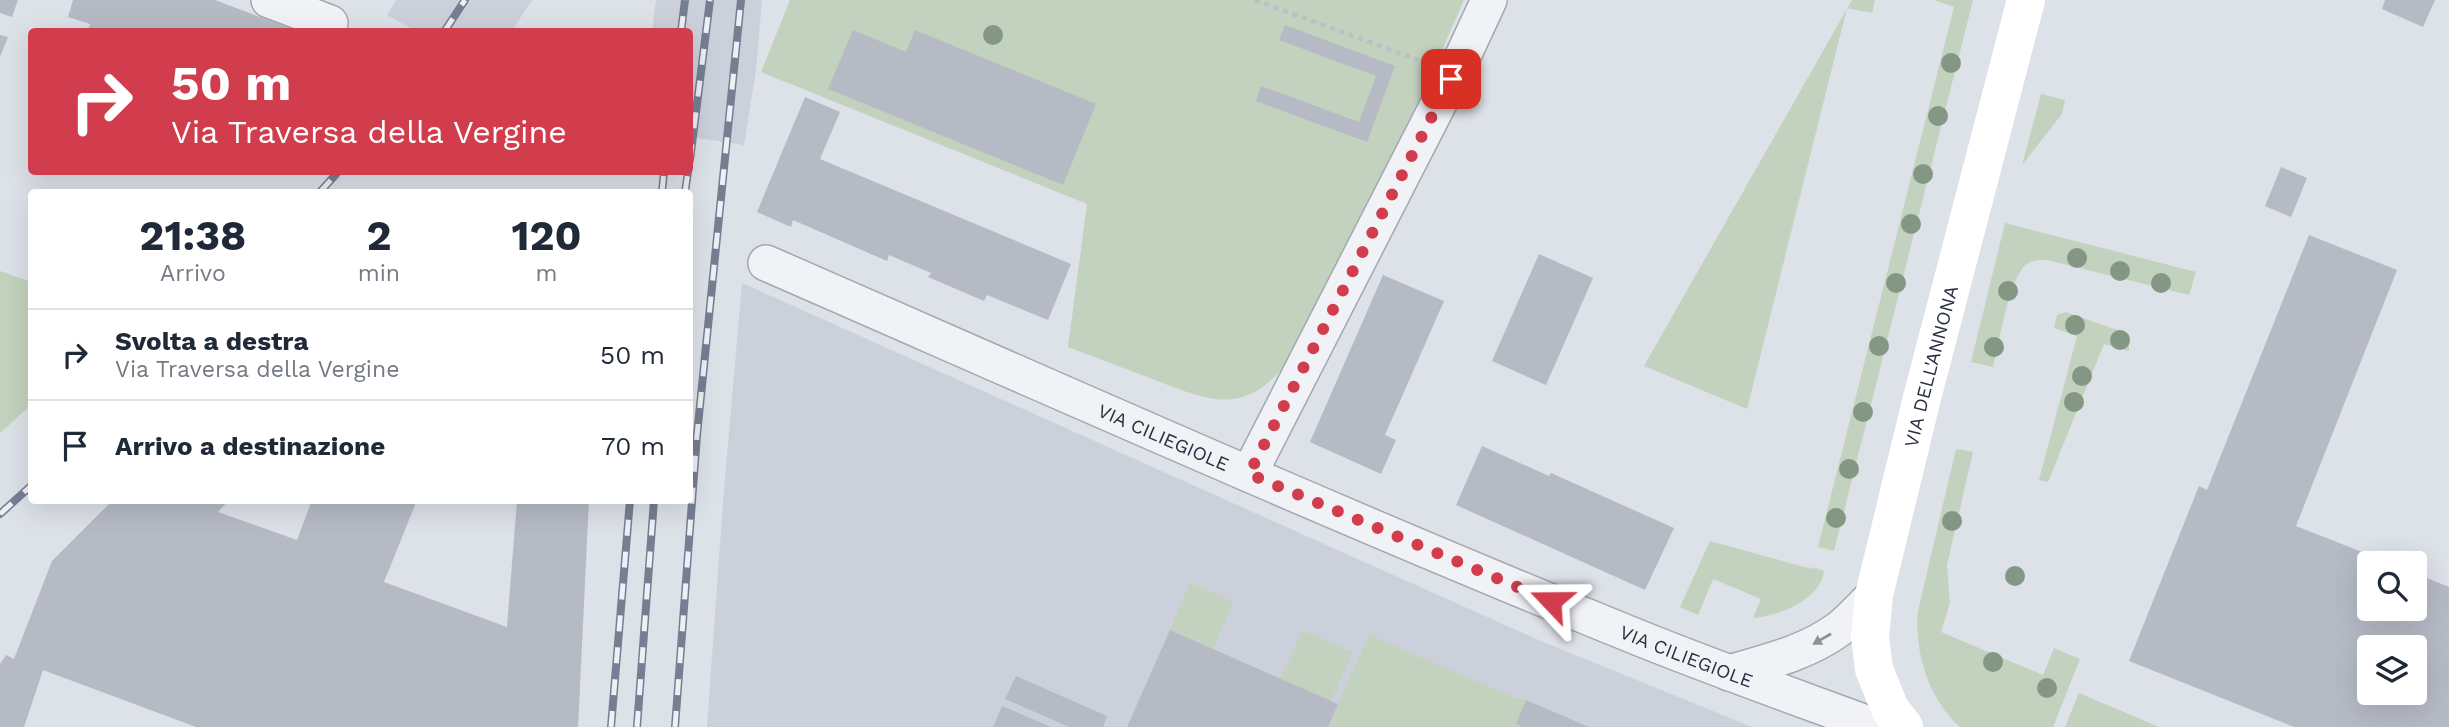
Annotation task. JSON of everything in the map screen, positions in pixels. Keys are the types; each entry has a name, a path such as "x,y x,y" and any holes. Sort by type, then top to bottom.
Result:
{"street":[{"path":"269,0 330,23"},
{"path":"1249,474 1463,56 1489,0"},
{"name":"VIA DELL'ANNONA","path":"1904,727 1889,709 1874,669 1870,637 1874,595 2026,0"},
{"name":"VIA CILIEGIOLE","path":"766,264 1249,474 1626,633 1877,727"},
{"path":"1728,673 1789,655 1809,646 1841,627 1874,595"}],"path":[{"path":"1255,0 1423,62 1463,56"}],"shaded area":[{"path":"396,0 532,0 514,28 411,28 387,15"},
{"path":"656,0 762,0 756,70 744,145 693,137 693,28 652,28"},
{"path":"742,283 1536,639 1752,727 707,727"}],"green space":[{"path":"790,0 1464,0 1409,125 1290,359 1259,390 1228,400 1176,388 1068,347 1087,204 761,72"},
{"path":"1852,0 1875,0 1872,13 1847,8"},
{"path":"1934,0 1973,0 1834,551 1818,547 1954,7"},
{"path":"1847,9 1747,409 1644,366"},
{"path":"2041,94 2065,100 2062,114 2022,165"},
{"path":"2005,223 2196,272 2189,295 2047,260 2033,261 2022,269 2012,289 1993,367 1971,362"},
{"path":"0,271 28,281 28,408 0,433"},
{"path":"2066,312 2129,334 2129,351 2104,344 2048,482 2039,480 2077,336 2054,328 2057,315"},
{"path":"1956,449 1973,452 1947,565 1950,603 1941,632 2043,675 2054,648 2080,659 2053,727 1960,727 1940,703 1926,674 1921,659 1918,611"},
{"path":"1710,541 1812,569 1813,567 1824,571 1821,581 1807,598 1797,605 1774,614 1753,618 1761,599 1713,579 1698,615 1680,607"},
{"path":"1190,583 1233,602 1213,649 1170,630"},
{"path":"1303,631 1353,652 1331,701 1280,679"},
{"path":"1369,635 1513,697 1526,700 1516,724 1523,727 1328,727"},
{"path":"2079,693 2159,727 2065,727"}],"building":[{"path":"0,0 18,0 12,17 0,13"},
{"path":"73,0 215,0 289,28 89,28 90,24 68,17"},
{"path":"2385,0 2435,0 2423,27 2382,9"},
{"path":"1285,25 1395,66 1367,142 1256,101 1261,86 1359,122 1376,76 1279,40"},
{"path":"853,30 906,52 915,30 1096,104 1063,185 828,89"},
{"path":"0,35 8,37 0,57"},
{"path":"805,97 840,112 820,159 1071,264 1048,320 987,295 984,301 928,277 931,273 889,255 887,261 793,220 791,227 757,212"},
{"path":"2281,167 2307,178 2291,217 2265,206"},
{"path":"2309,235 2397,270 2296,526 2360,551 2357,551 2357,621 2427,621 2427,578 2449,587 2449,727 2294,727 2129,661 2199,486 2207,490"},
{"path":"1539,254 1593,278 1546,385 1492,361"},
{"path":"1383,275 1444,301 1385,435 1396,440 1381,474 1310,442"},
{"path":"1482,446 1549,476 1551,473 1674,528 1645,590 1456,505"},
{"path":"109,504 225,504 218,512 297,540 310,504 415,504 384,582 507,627 517,504 589,504 578,727 196,727 43,670 24,727 0,727 0,664 6,655 14,659 52,561"},
{"path":"1170,630 1338,704 1328,727 1127,727"},
{"path":"1016,676 1107,716 1103,727 1069,727 1005,699"},
{"path":"1526,700 1589,727 1523,727 1516,724"},
{"path":"1002,706 1051,727 993,727"}],"railway":[{"path":"447,28 465,0"},
{"path":"682,28 685,0"},
{"path":"693,136 710,0"},
{"path":"693,488 741,0"},
{"path":"323,189 335,175"},
{"path":"662,189 664,175"},
{"path":"685,189 688,175"},
{"path":"0,514 28,489"},
{"path":"611,727 630,504"},
{"path":"637,727 654,504"},
{"path":"675,727 692,504"}],"route":[{"path":"1451,79 1249,474 1551,601"}]}
